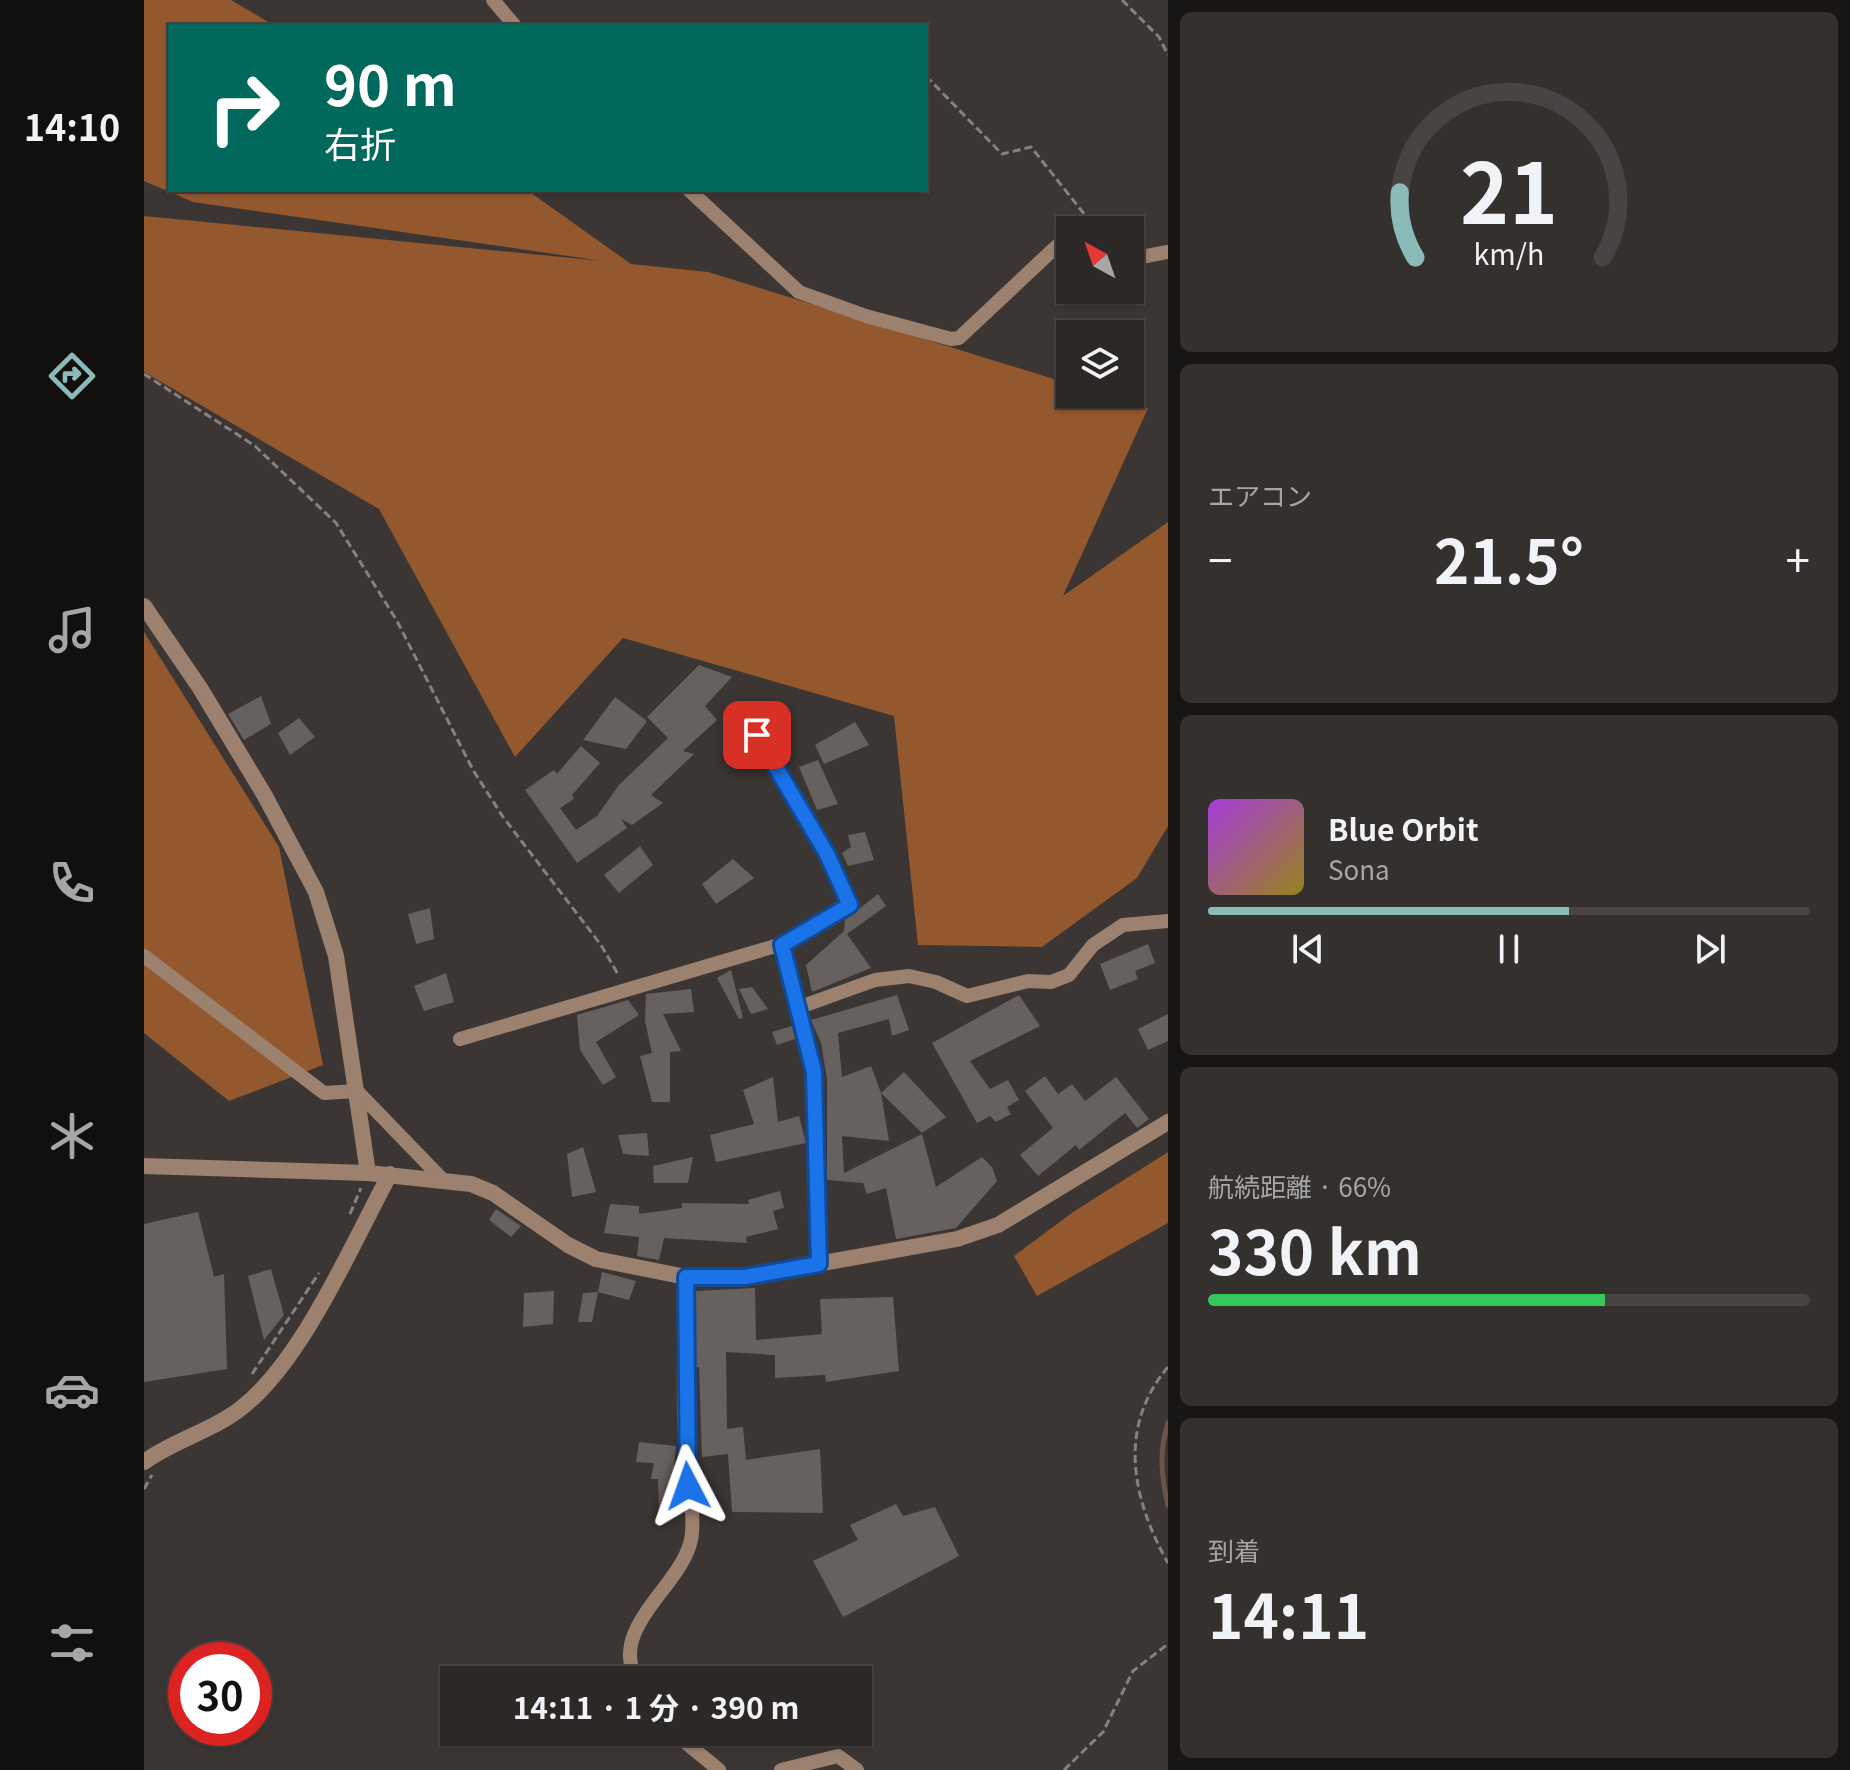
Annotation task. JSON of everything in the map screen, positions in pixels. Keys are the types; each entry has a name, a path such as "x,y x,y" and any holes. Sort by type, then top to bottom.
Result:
{"street":[{"path":"493,0 513,24"},
{"path":"691,192 799,292 951,339 959,338 1056,247"},
{"path":"1144,256 1168,252"},
{"path":"144,606 209,701 265,796 316,892 336,956 368,1173"},
{"path":"460,1039 782,945 850,905 827,854 757,735"},
{"path":"800,1007 875,980 909,976 936,982 967,996 1028,981 1051,982 1069,975 1093,945 1123,925 1168,921"},
{"path":"782,945 814,1072 819,1264"},
{"path":"144,956 324,1093 357,1091 443,1180"},
{"path":"144,1166 390,1174 471,1184 493,1193 568,1245 596,1259 686,1277 745,1277 957,1239 998,1225 1168,1122"},
{"path":"144,1462 164,1447 239,1410 286,1365 390,1174"},
{"path":"632,1666 629,1658 633,1637 680,1566 692,1539 685,1433 686,1277"},
{"path":"690,1746 719,1770"},
{"path":"781,1770 838,1756 857,1770"}],"path":[{"path":"1122,0 1159,37 1168,55"},
{"path":"928,78 1002,154 1031,147 1086,216"},
{"path":"144,374 255,446 336,523 397,621 473,770 503,817 601,945 626,989"},
{"path":"345,1226 368,1173"},
{"path":"247,1383 325,1265"},
{"path":"1168,1367 1146,1397 1135,1436 1136,1473 1144,1512 1168,1563"},
{"path":"144,1489 161,1467"},
{"path":"1064,1770 1103,1732 1133,1671 1168,1644"}],"shaded area":[{"path":"144,0 231,0 272,24 168,24 168,191 144,181"},
{"path":"170,192 530,192 631,264 708,272 1056,380 1056,408 1148,408 1063,596 1168,522 1168,826 1137,878 1042,947 918,945 894,716 623,638 515,757 379,509 144,372 144,216 603,261 193,202"},
{"path":"144,632 279,847 323,1065 229,1101 144,1033"},
{"path":"1168,1152 1168,1223 1037,1296 1014,1256 1073,1212"}],"building":[{"path":"699,665 732,677 705,706 717,720 683,751 694,754 651,795 663,803 632,825 621,819 627,828 577,863 525,790 554,770 557,774 581,746 600,763 572,795 574,799 560,808 576,830 597,816 619,785 668,738 647,717"},
{"path":"261,696 271,724 244,740 228,714"},
{"path":"615,697 647,721 626,749 583,740"},
{"path":"299,718 315,737 290,755 278,733"},
{"path":"855,722 869,745 824,764 815,745"},
{"path":"818,760 838,804 817,810 799,767"},
{"path":"865,832 874,860 848,866 842,853 851,847 848,835"},
{"path":"640,846 653,865 619,893 604,875"},
{"path":"733,859 754,878 716,904 702,884"},
{"path":"878,894 886,906 847,934 871,968 812,992 806,965 844,931 845,920"},
{"path":"430,908 434,939 416,944 408,914"},
{"path":"1148,944 1155,963 1135,971 1138,979 1110,990 1100,964"},
{"path":"731,970 743,1018 739,1019 717,978"},
{"path":"446,973 454,1002 424,1011 414,986"},
{"path":"752,987 768,1009 751,1014 739,989"},
{"path":"691,989 694,1012 663,1014 681,1051 670,1052 670,1102 652,1102 640,1056 652,1053 645,1021 646,994"},
{"path":"897,995 909,1030 892,1036 889,1019 838,1033 842,1077 871,1066 881,1093 889,1141 842,1136 844,1173 922,1134 936,1187 982,1157 992,1167 997,1181 956,1228 896,1239 886,1188 867,1194 863,1183 827,1180 827,1079 821,1043 811,1020"},
{"path":"1019,995 1040,1026 970,1061 990,1089 1008,1080 1019,1100 1007,1107 1011,1114 996,1122 990,1116 977,1123 932,1043"},
{"path":"628,1000 639,1015 596,1042 616,1077 603,1085 580,1050 577,1015"},
{"path":"1168,1014 1168,1041 1148,1050 1138,1029"},
{"path":"792,1026 795,1039 777,1045 772,1032"},
{"path":"904,1072 946,1117 922,1133 881,1093"},
{"path":"1045,1076 1058,1094 1072,1084 1085,1101 1116,1077 1149,1119 1137,1128 1125,1113 1079,1150 1076,1145 1038,1176 1020,1155 1053,1128 1025,1091"},
{"path":"773,1077 778,1122 799,1116 806,1143 716,1162 710,1135 754,1124 743,1090"},
{"path":"647,1133 649,1156 623,1154 618,1135"},
{"path":"583,1147 596,1192 572,1197 567,1154"},
{"path":"693,1157 688,1183 654,1183 653,1166"},
{"path":"780,1191 784,1208 773,1211 778,1229 746,1237 747,1243 664,1238 659,1260 637,1256 639,1237 604,1233 610,1204 639,1206 639,1214 682,1208 682,1203 749,1204 748,1200"},
{"path":"496,1209 521,1226 511,1237 489,1220"},
{"path":"198,1212 214,1277 224,1274 227,1369 144,1382 144,1224"},
{"path":"271,1269 284,1315 264,1340 248,1276"},
{"path":"602,1272 636,1281 629,1300 598,1292"},
{"path":"755,1288 756,1340 822,1334 820,1299 893,1297 899,1371 826,1382 825,1375 775,1378 775,1355 726,1352 727,1429 743,1427 746,1460 820,1449 823,1513 732,1512 728,1454 702,1457 699,1367 696,1367 694,1341 696,1291"},
{"path":"554,1291 553,1324 523,1327 524,1293"},
{"path":"598,1292 592,1322 578,1322 583,1293"},
{"path":"639,1442 676,1446 672,1489 677,1490 681,1515 659,1514 658,1479 651,1479 654,1463 636,1462"},
{"path":"896,1504 903,1516 935,1507 959,1556 843,1617 813,1561 858,1540 850,1525"}],"waterway":[{"path":"1168,1423 1162,1464 1168,1505"}],"route":[{"path":"688,1486 685,1433 686,1277 745,1277 819,1264 814,1072 809,1040 782,945 850,905 827,854 757,735"}]}
